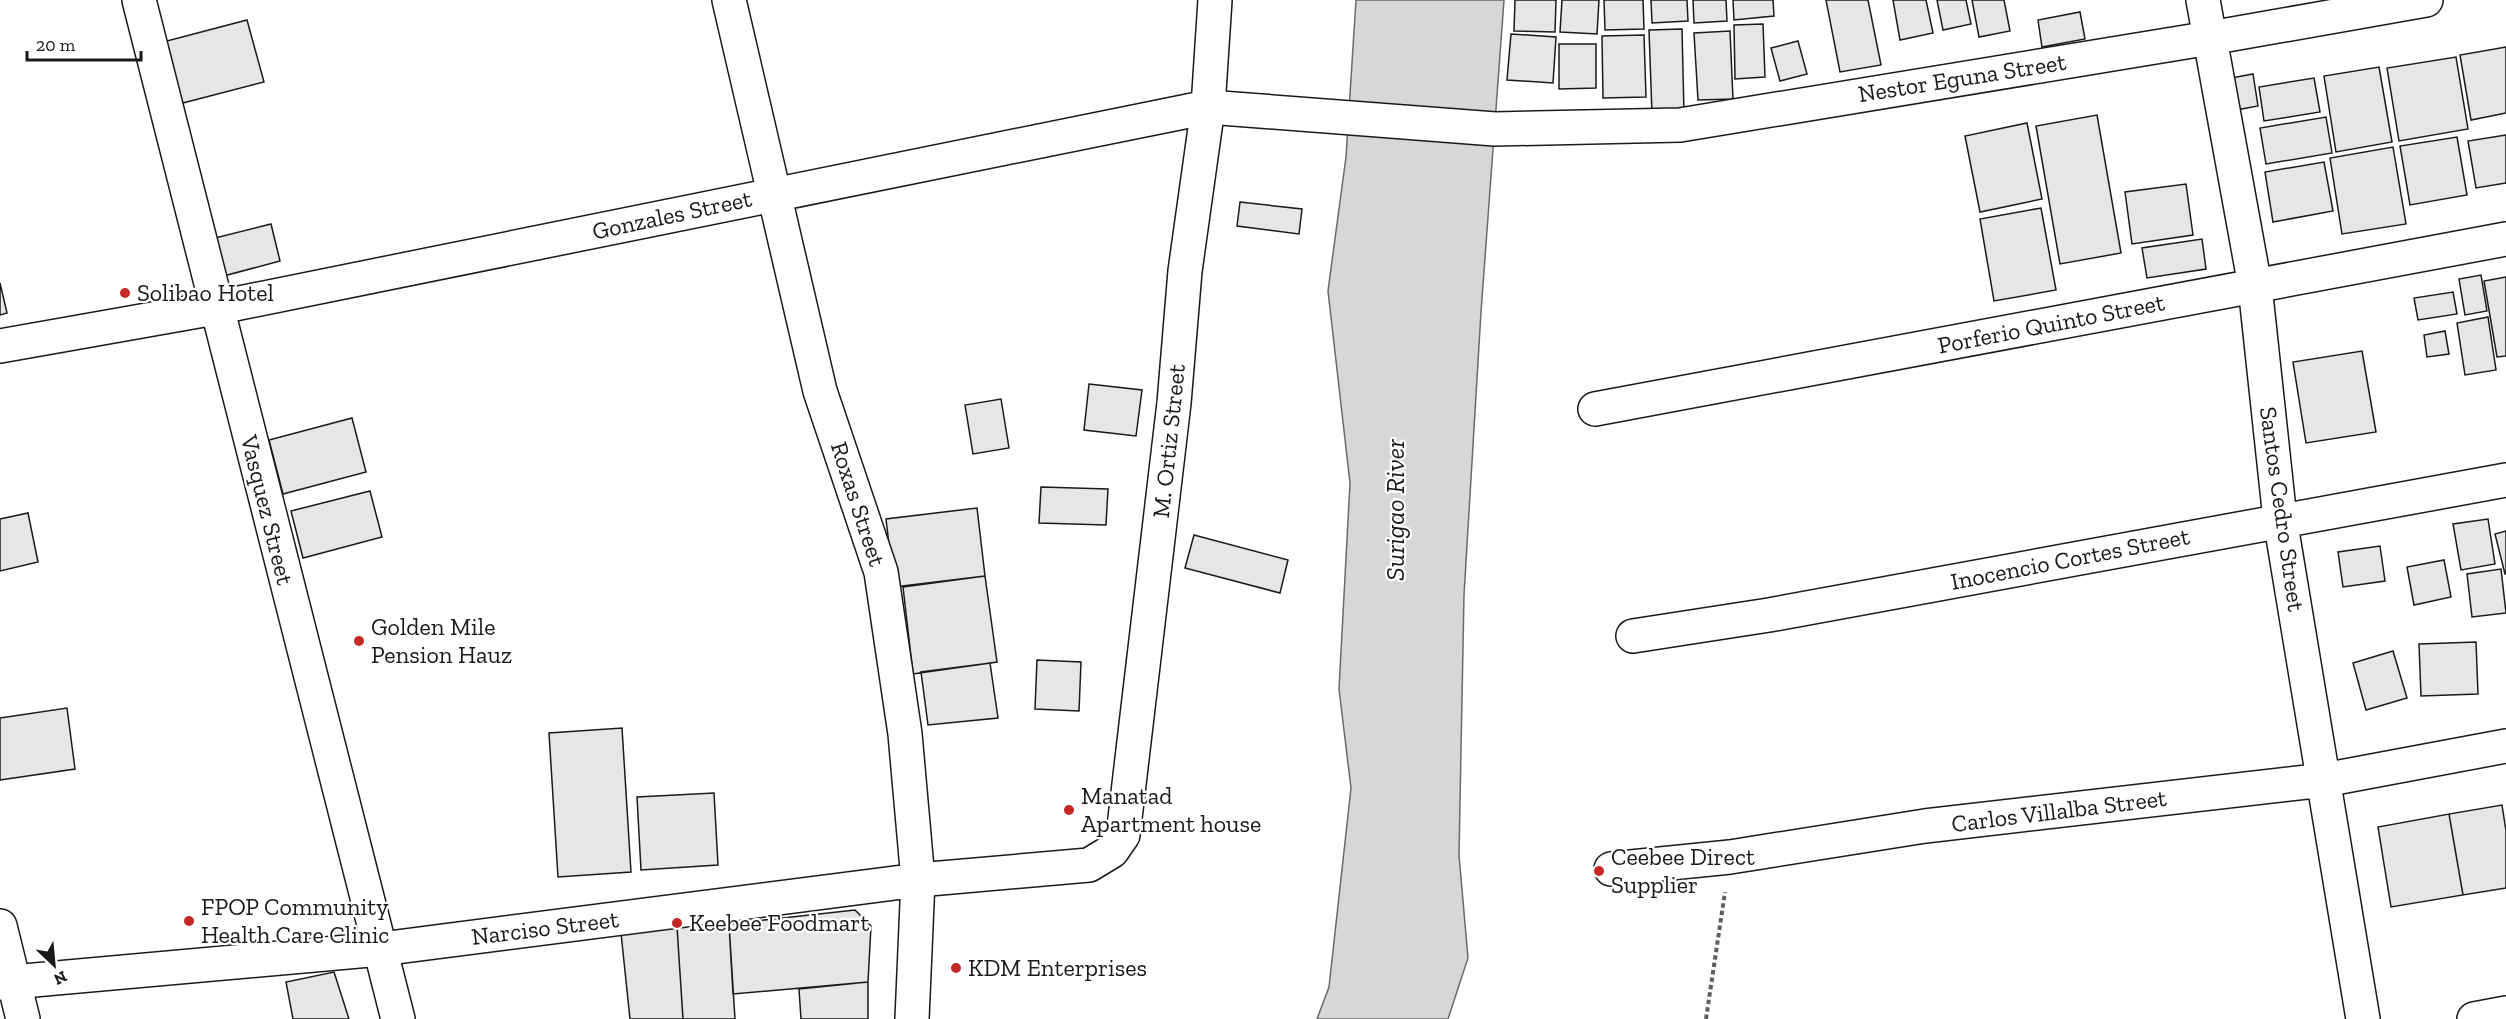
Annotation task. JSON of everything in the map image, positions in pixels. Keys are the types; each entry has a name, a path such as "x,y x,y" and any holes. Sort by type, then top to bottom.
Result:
{"street":[{"name":"Vasquez Street","path":"138,0 398,1019"},
{"name":"Roxas Street","path":"729,0 820,391 880,572 905,734 918,880 912,1019"},
{"name":"M. Ortiz Street","path":"1089,865 1112,851 1123,835 1174,403 1185,271 1208,107 1215,0"},
{"name":"Santos Cedro Street","path":"2203,0 2255,286 2280,519 2363,1019"},
{"name":"Nestor Eguna Street","path":"1347,118 1495,129 1680,125 2426,0"},
{"name":"Gonzales Street","path":"0,346 215,308 1208,107 1347,118"},
{"name":"Porferio Quinto Street","path":"1595,409 2506,239"},
{"name":"Inocencio Cortes Street","path":"1633,636 1769,615 2280,519 2506,480"},
{"name":"Carlos Villalba Street","path":"1611,868 1730,857 1925,826 2324,780 2506,746"},
{"name":"Narciso Street","path":"6,982 381,949 918,880 1089,865"},
{"path":"0,926 6,982 23,1019"},
{"path":"2474,1019 2506,1013"}],"path":[{"path":"1706,1019 1730,857"}],"water":[{"name":"Surigao River","path":"1356,0 1504,0 1481,312 1464,595 1459,855 1468,958 1448,1019 1317,1019 1329,987 1351,788 1339,689 1350,483 1328,291 1346,157"}],"building":[{"path":"1515,0 1556,0 1555,32 1514,31"},
{"path":"1562,0 1599,0 1597,34 1560,32"},
{"path":"1604,0 1643,0 1644,29 1605,30"},
{"path":"1651,0 1687,0 1688,21 1652,23"},
{"path":"1693,0 1726,0 1727,21 1694,23"},
{"path":"1733,0 1773,0 1774,16 1734,20"},
{"path":"1826,0 1868,0 1881,65 1840,72"},
{"path":"1893,0 1926,0 1933,33 1900,40"},
{"path":"1937,0 1966,0 1971,24 1943,30"},
{"path":"1972,0 2004,0 2010,31 1979,37"},
{"path":"2080,12 2085,39 2042,47 2038,20"},
{"path":"247,20 264,82 179,104 163,42"},
{"path":"1763,24 1765,77 1735,79 1734,25"},
{"path":"1682,29 1684,113 1652,114 1649,30"},
{"path":"1730,31 1733,99 1698,100 1694,33"},
{"path":"1511,34 1556,37 1553,83 1507,80"},
{"path":"1644,35 1646,97 1603,98 1602,36"},
{"path":"1798,41 1807,74 1780,81 1771,48"},
{"path":"1559,44 1596,44 1596,88 1559,89"},
{"path":"2506,47 2506,113 2471,120 2460,55"},
{"path":"2456,57 2468,129 2399,141 2387,68"},
{"path":"2379,67 2392,142 2336,152 2324,76"},
{"path":"2253,74 2258,106 2236,110 2231,78"},
{"path":"2314,78 2320,112 2264,121 2259,87"},
{"path":"2097,115 2121,253 2060,264 2036,126"},
{"path":"2326,117 2332,153 2266,164 2260,128"},
{"path":"2027,123 2042,199 1980,212 1965,136"},
{"path":"2506,135 2506,183 2476,188 2468,141"},
{"path":"2457,137 2467,195 2410,205 2400,146"},
{"path":"2393,147 2406,224 2342,234 2330,158"},
{"path":"2324,162 2333,211 2273,222 2265,172"},
{"path":"2186,184 2193,235 2132,244 2125,192"},
{"path":"1240,202 1302,209 1299,234 1237,226"},
{"path":"2041,208 2056,290 1994,301 1980,219"},
{"path":"271,224 280,261 216,278 207,240"},
{"path":"2202,239 2206,269 2147,278 2142,248"},
{"path":"2481,275 2487,311 2465,315 2459,279"},
{"path":"2506,277 2506,356 2497,357 2484,281"},
{"path":"0,283 7,313 0,315"},
{"path":"2453,292 2457,314 2418,320 2414,298"},
{"path":"2488,317 2496,370 2465,375 2457,323"},
{"path":"2445,331 2449,354 2427,357 2424,335"},
{"path":"2362,351 2376,432 2306,443 2293,362"},
{"path":"1089,384 1142,390 1136,436 1084,430"},
{"path":"1001,399 1009,448 973,454 965,405"},
{"path":"352,418 366,472 283,494 269,440"},
{"path":"1041,487 1108,489 1106,525 1039,523"},
{"path":"370,491 382,537 303,558 291,511"},
{"path":"977,508 985,576 894,587 886,519"},
{"path":"28,513 38,562 0,571 0,519"},
{"path":"2488,519 2495,564 2461,570 2453,524"},
{"path":"2506,531 2506,574 2505,574 2495,534"},
{"path":"1194,535 1288,560 1280,593 1185,568"},
{"path":"2380,546 2385,581 2343,587 2338,552"},
{"path":"2444,560 2451,597 2414,605 2407,567"},
{"path":"2501,569 2506,613 2472,617 2467,574"},
{"path":"985,576 997,662 913,674 903,587"},
{"path":"2476,642 2478,694 2421,696 2419,644"},
{"path":"2393,651 2407,698 2366,710 2353,663"},
{"path":"1037,660 1081,662 1079,711 1035,709"},
{"path":"990,663 998,718 928,725 921,672"},
{"path":"67,708 75,769 0,780 0,718"},
{"path":"622,728 631,872 558,877 549,733"},
{"path":"714,793 718,865 641,870 637,797"},
{"path":"2502,805 2506,831 2506,888 2463,895 2449,814"},
{"path":"2449,814 2463,895 2391,907 2378,827"},
{"path":"855,910 871,926 868,982 733,994 729,924"},
{"path":"729,924 735,1019 683,1019 677,927"},
{"path":"677,927 683,1019 630,1019 621,933"},
{"path":"334,972 349,1019 293,1019 286,982"},
{"path":"868,982 868,1019 801,1019 799,989"}],"place":[{"name":"Solibao Hotel","path":"125,293"},
{"name":"Golden Mile Pension Hauz","path":"359,641"},
{"name":"Manatad Apartment house","path":"1069,810"},
{"name":"Ceebee Direct Supplier","path":"1599,871"},
{"name":"FPOP Community Health Care Clinic","path":"189,921"},
{"name":"Keebee Foodmart","path":"677,923"},
{"name":"KDM Enterprises","path":"956,968"}]}
